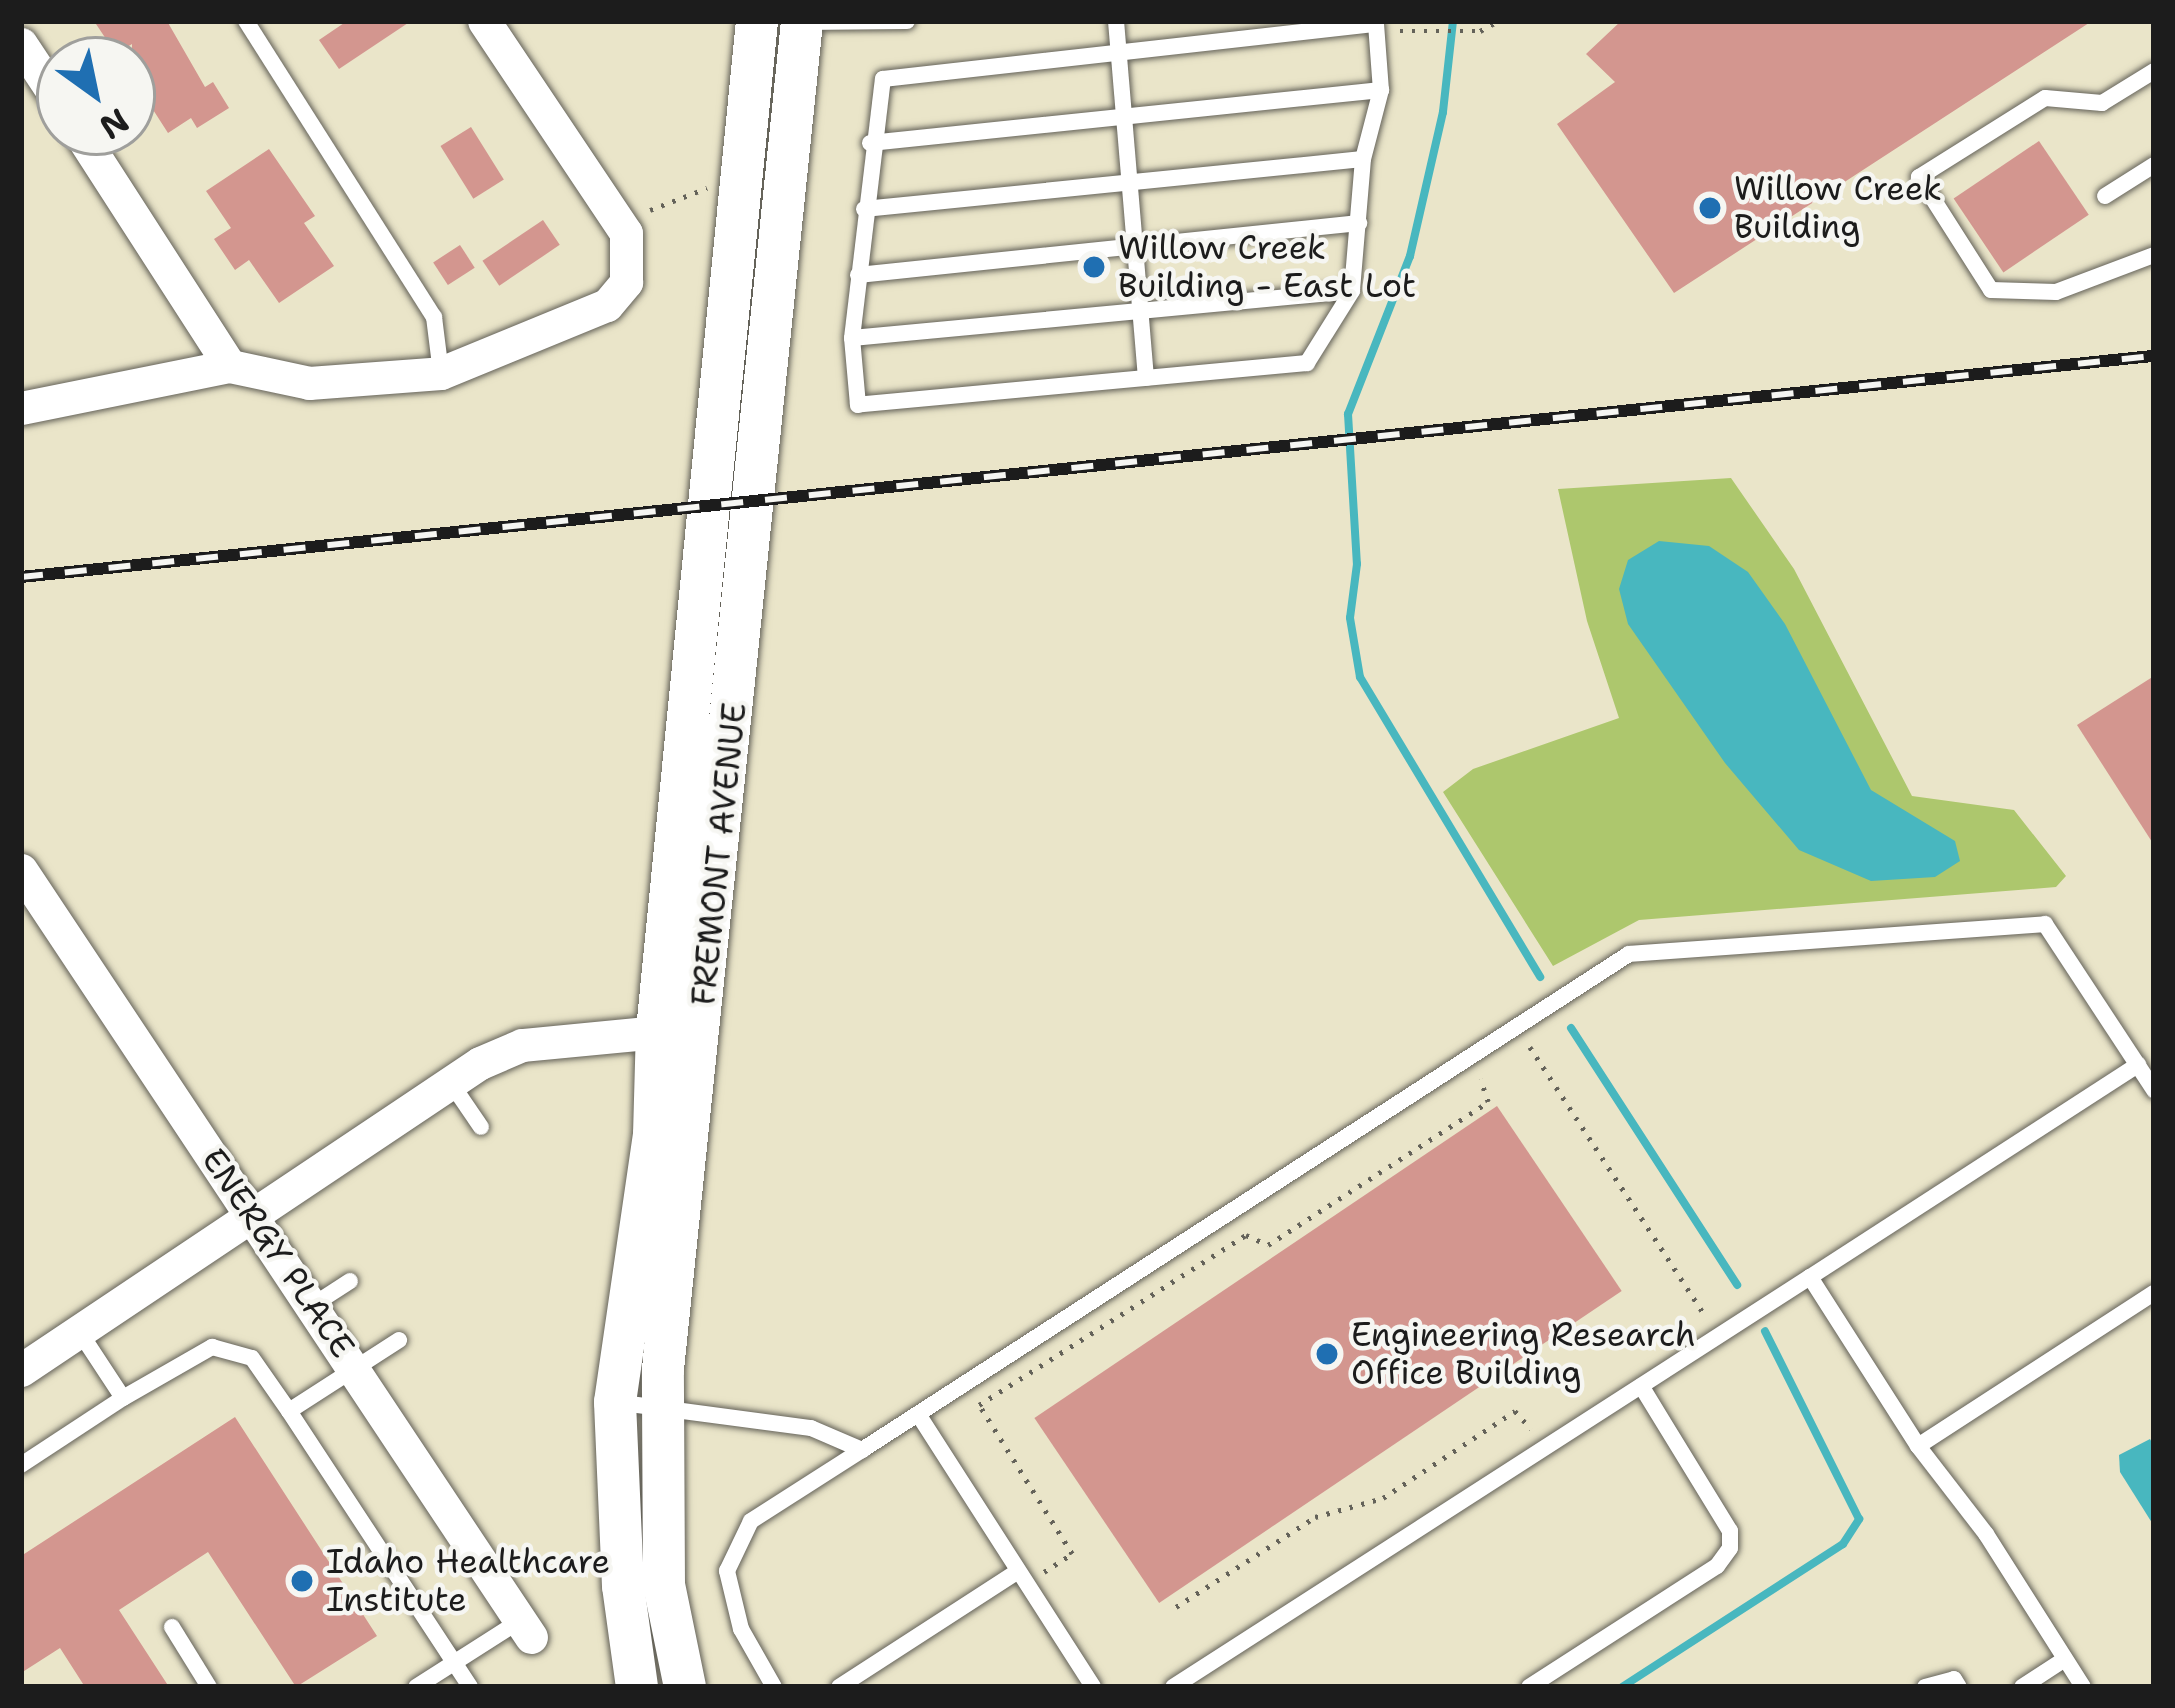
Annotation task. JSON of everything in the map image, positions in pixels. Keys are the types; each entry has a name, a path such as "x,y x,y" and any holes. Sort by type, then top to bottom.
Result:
{"street":[{"path":"21,408 230,365 309,383 441,373 607,305 626,282 626,232 484,21"},
{"name":"FREMONT AVENUE","path":"637,1687 623,1586 615,1402 654,1135 678,1031 802,21"},
{"name":"FREMONT AVENUE","path":"685,1687 664,1586 663,1408 678,1031 757,22"},
{"path":"95,156 230,365"},
{"name":"ENERGY PLACE","path":"21,870 526,1629"},
{"path":"21,1370 451,1083 522,1045 678,1031"}],"lane":[{"path":"246,21 434,317 441,373"},
{"path":"757,22 907,21"},
{"path":"1116,21 1146,378"},
{"path":"1374,22 1381,90 1363,159 1352,291 1307,363 858,405 852,338 870,143 883,80 1374,22"},
{"path":"2154,71 2102,104 2045,98 1919,177 1990,290 2056,292 2154,255"},
{"path":"870,143 1381,90"},
{"path":"863,209 1363,159"},
{"path":"2105,196 2154,165"},
{"path":"858,275 1359,223"},
{"path":"852,338 1352,291"},
{"path":"774,1687 741,1630 727,1570 751,1521 1629,954 2045,924 2154,1090"},
{"path":"1174,1687 2138,1065"},
{"path":"451,1083 481,1127"},
{"path":"1810,1277 1918,1446 2083,1687"},
{"path":"313,1305 350,1281"},
{"path":"1918,1446 2154,1293"},
{"path":"79,1331 124,1398"},
{"path":"289,1411 399,1340"},
{"path":"21,1465 212,1347 251,1358 470,1687"},
{"path":"1529,1687 1717,1566 1730,1531 1640,1386"},
{"path":"615,1402 811,1428 862,1450"},
{"path":"918,1414 1094,1687"},
{"path":"839,1687 1018,1570"},
{"path":"172,1627 209,1687"},
{"path":"416,1687 526,1629"},
{"path":"2022,1687 2065,1658"},
{"path":"1925,1687 1954,1679 1959,1687"}],"path":[{"path":"1395,34 1426,26 1462,30 1498,21"},
{"path":"650,210 699,188 720,189"},
{"path":"1527,1048 1706,1317 1687,1330"},
{"path":"1052,1593 1040,1575 1072,1554 979,1405 1246,1235 1268,1245 1488,1102 1476,1082 1493,1071"},
{"path":"1176,1607 1316,1517 1383,1498 1515,1412 1532,1431 1552,1418"}],"green space":[{"path":"1731,478 1794,569 1912,796 2014,810 2066,876 2056,887 1639,920 1553,966 1443,792 1473,769 1619,718 1587,621 1558,489"}],"water":[{"path":"1659,541 1709,546 1748,572 1785,624 1871,790 1955,841 1960,861 1935,877 1871,881 1799,850 1725,763 1628,624 1619,589 1628,560"},
{"path":"2150,1439 2154,1446 2154,1526 2120,1472 2119,1455"}],"building":[{"path":"94,21 167,21 205,87 213,82 229,108 197,128 191,118 168,133 156,114 156,36 104,36"},
{"path":"347,21 411,21 339,69 319,40"},
{"name":"Willow Creek Building","path":"1621,21 2092,21 1674,293 1557,124 1615,82 1586,54"},
{"path":"471,127 504,180 473,199 440,146"},
{"path":"2039,141 2089,215 2003,272 1954,199"},
{"path":"269,149 315,216 304,223 334,266 279,303 249,260 235,270 214,239 231,228 206,191"},
{"path":"543,220 560,245 499,286 482,261"},
{"path":"460,245 475,268 448,285 433,262"},
{"path":"2154,676 2154,845 2077,725"},
{"name":"Engineering Research Office Building","path":"1497,1106 1622,1291 1159,1603 1034,1418"},
{"path":"235,1417 377,1636 296,1687 208,1552 119,1610 169,1687 85,1687 60,1648 21,1673 21,1556"}],"waterway":[{"path":"1453,21 1443,112 1410,256 1348,414 1357,564 1350,618 1360,677 1540,977"},
{"path":"1571,1028 1737,1285"},
{"path":"1622,1687 1843,1544 1859,1519 1765,1331"}],"railway":[{"path":"21,577 2154,356"}],"place":[{"name":"Willow Creek Building","path":"1710,208"},
{"name":"Willow Creek Building - East Lot","path":"1094,267"},
{"name":"Engineering Research Office Building","path":"1327,1354"},
{"name":"Idaho Healthcare Institute","path":"302,1581"}]}
